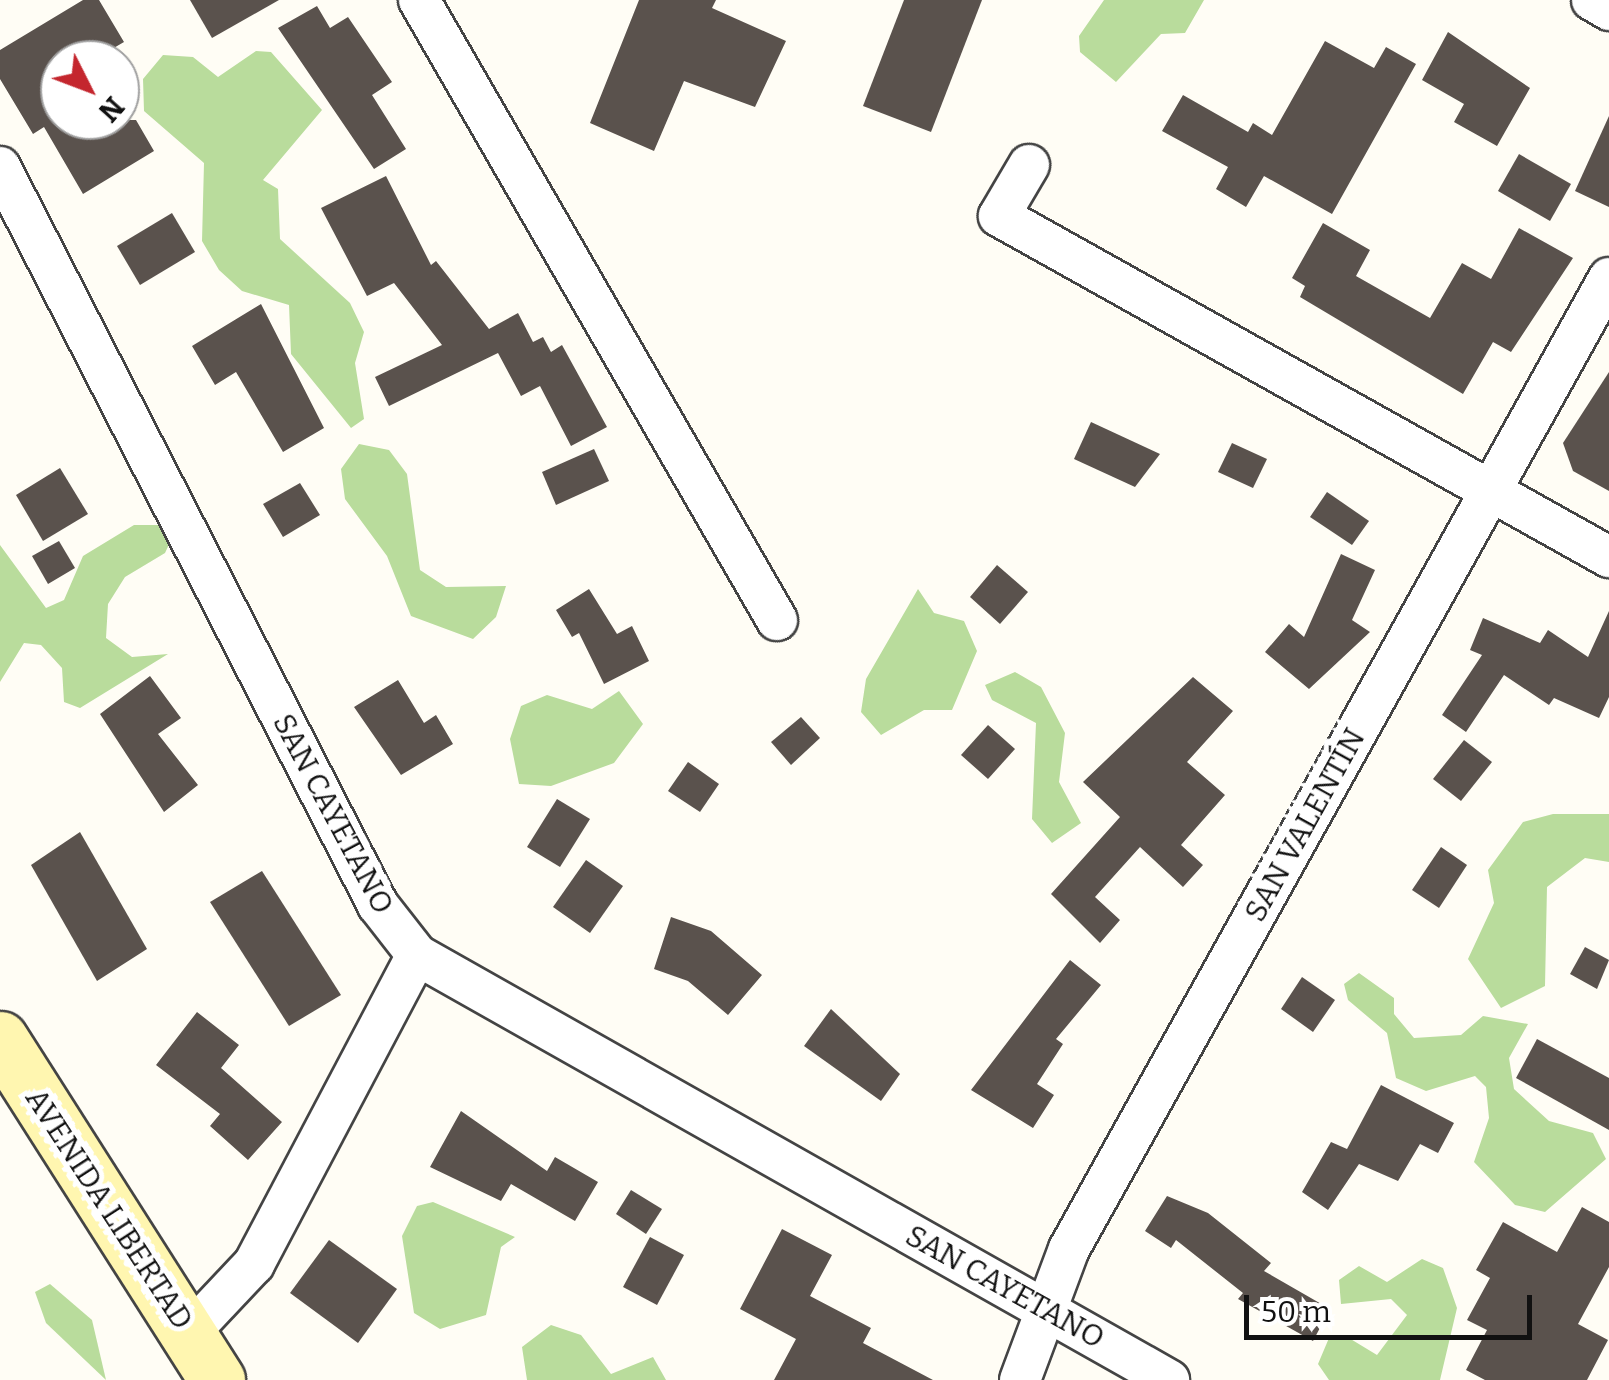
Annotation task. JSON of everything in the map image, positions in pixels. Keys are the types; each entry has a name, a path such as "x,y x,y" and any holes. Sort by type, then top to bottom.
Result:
{"main road":[{"name":"AVENIDA LIBERTAD","path":"0,1039 217,1380"}],"street":[{"path":"420,0 777,620"},
{"path":"1592,0 1609,10"},
{"path":"1029,165 999,216 1489,486 1609,558"},
{"name":"SAN CAYETANO","path":"0,167 378,905 417,955 1169,1380"},
{"name":"SAN VALENTÍN","path":"1020,1380 1042,1308 1489,486 1609,278"},
{"path":"188,1334 254,1264 417,955"}],"green space":[{"path":"1104,0 1204,0 1185,33 1161,34 1116,82 1080,52 1079,36"},
{"path":"256,51 271,52 322,110 263,180 278,189 280,239 350,303 364,332 355,363 364,419 351,428 291,354 289,305 242,291 219,270 202,241 204,163 144,111 143,79 163,55 193,57 218,77"},
{"path":"359,444 389,450 407,474 420,570 446,587 506,586 496,617 473,639 411,616 387,556 345,499 341,469"},
{"path":"134,525 165,525 172,538 165,553 125,577 108,604 106,638 132,657 168,654 80,708 64,702 62,668 41,645 24,643 0,682 0,545 46,608 64,600 83,556"},
{"path":"918,589 934,613 964,621 977,651 952,710 924,710 881,735 861,712 866,679"},
{"path":"1015,672 1041,687 1065,733 1059,782 1081,823 1052,843 1032,819 1036,723 992,700 985,685"},
{"path":"619,691 643,724 614,763 551,786 519,784 510,739 521,706 547,695 592,709"},
{"path":"1553,814 1609,814 1609,862 1585,858 1547,887 1545,986 1501,1008 1468,959 1494,903 1488,870 1523,822"},
{"path":"1359,973 1394,998 1394,1014 1414,1038 1461,1035 1483,1016 1528,1024 1509,1058 1514,1089 1549,1121 1593,1133 1606,1159 1545,1212 1515,1205 1474,1162 1489,1118 1486,1087 1475,1076 1426,1091 1396,1078 1387,1033 1348,1000 1344,984"},
{"path":"433,1202 515,1237 501,1247 486,1315 440,1329 414,1313 402,1236 417,1206"},
{"path":"1422,1259 1443,1268 1457,1308 1440,1380 1329,1380 1318,1364 1329,1338 1344,1335 1377,1355 1407,1315 1391,1299 1341,1304 1339,1280 1359,1266 1387,1282"},
{"path":"50,1284 92,1320 106,1380 46,1323 35,1292"},
{"path":"551,1325 581,1335 611,1374 653,1357 666,1380 527,1380 522,1347"}],"building":[{"path":"83,0 99,0 123,40 40,40 40,130 33,134 0,79 0,50"},
{"path":"190,0 279,0 212,38"},
{"path":"639,0 716,0 712,8 786,41 755,107 684,81 654,151 590,123"},
{"path":"904,0 982,0 931,132 863,106"},
{"path":"317,6 330,28 348,17 392,82 372,95 406,149 374,169 278,28"},
{"path":"1448,32 1530,88 1497,146 1454,122 1464,104 1422,80"},
{"path":"1325,41 1374,68 1386,47 1416,64 1332,214 1264,176 1246,207 1216,189 1228,167 1162,131 1183,95 1248,132 1253,123 1272,135"},
{"path":"1609,116 1609,207 1575,191"},
{"path":"140,127 154,151 83,194 52,140 140,140"},
{"path":"1519,154 1571,184 1550,221 1498,191"},
{"path":"386,176 431,265 436,261 489,329 518,313 533,342 543,337 551,352 562,345 607,427 571,446 540,386 521,396 498,353 389,406 375,377 442,345 394,283 367,296 321,208"},
{"path":"172,213 195,252 140,285 117,246"},
{"path":"1323,223 1370,250 1356,276 1430,318 1462,263 1491,279 1519,228 1573,258 1511,352 1493,342 1463,394 1300,297 1305,286 1292,278"},
{"path":"261,304 324,428 283,452 236,372 215,385 192,346"},
{"path":"1609,372 1609,491 1573,471 1563,443"},
{"path":"1091,422 1160,454 1135,487 1074,459"},
{"path":"1232,443 1267,459 1253,488 1218,472"},
{"path":"594,449 609,481 556,505 542,472"},
{"path":"60,468 88,514 43,541 16,495"},
{"path":"300,483 320,515 283,537 263,504"},
{"path":"1327,492 1369,521 1352,545 1310,517"},
{"path":"59,541 75,568 48,584 32,556"},
{"path":"1341,554 1375,570 1352,620 1370,632 1309,689 1265,652 1289,624 1304,637"},
{"path":"997,565 1028,592 1000,624 970,597"},
{"path":"589,589 617,634 632,626 649,661 604,684 579,633 572,637 556,610"},
{"path":"1609,611 1609,697 1599,718 1554,698 1549,705 1504,675 1466,732 1442,715 1482,655 1470,650 1483,618 1540,643 1548,630 1588,657"},
{"path":"150,676 181,718 158,734 198,785 164,812 100,714"},
{"path":"1193,677 1233,711 1187,762 1225,795 1181,845 1203,865 1183,887 1140,847 1095,897 1120,920 1100,943 1051,894 1120,817 1083,782"},
{"path":"398,680 424,723 436,715 453,744 401,775 354,707"},
{"path":"801,717 820,738 791,765 771,742"},
{"path":"988,725 1015,749 988,779 961,755"},
{"path":"1464,740 1492,762 1461,801 1433,779"},
{"path":"688,762 719,784 700,812 668,791"},
{"path":"557,799 590,819 560,867 527,847"},
{"path":"80,832 147,949 97,981 31,865"},
{"path":"1441,847 1467,865 1439,908 1412,890"},
{"path":"586,860 623,886 590,933 553,907"},
{"path":"262,871 341,995 289,1026 210,902"},
{"path":"671,917 711,931 762,975 728,1015 688,981 654,969"},
{"path":"1585,947 1609,960 1597,989 1570,974"},
{"path":"1070,960 1101,985 1056,1039 1063,1044 1037,1084 1054,1095 1033,1128 971,1090"},
{"path":"1302,977 1335,1000 1313,1032 1281,1009"},
{"path":"831,1009 900,1074 881,1101 804,1046"},
{"path":"197,1012 239,1045 221,1068 282,1122 248,1160 210,1126 220,1114 156,1065"},
{"path":"1537,1039 1609,1078 1609,1130 1516,1078"},
{"path":"1381,1085 1454,1123 1438,1153 1420,1144 1398,1181 1359,1164 1328,1210 1302,1192 1331,1142 1347,1149"},
{"path":"461,1111 547,1171 555,1157 598,1182 575,1221 511,1184 501,1201 430,1167"},
{"path":"631,1190 662,1209 646,1234 616,1214"},
{"path":"1167,1196 1208,1213 1271,1263 1264,1271 1330,1309 1313,1341 1238,1299 1243,1293 1176,1240 1171,1248 1145,1231"},
{"path":"1582,1207 1609,1222 1609,1267 1578,1324 1608,1340 1587,1380 1485,1380 1466,1370 1487,1330 1467,1320 1490,1278 1476,1270 1503,1222 1557,1252"},
{"path":"782,1229 832,1255 810,1296 871,1328 863,1343 933,1380 774,1380 796,1339 740,1309"},
{"path":"650,1237 684,1255 657,1305 623,1287"},
{"path":"329,1240 397,1289 358,1343 290,1293"}]}
